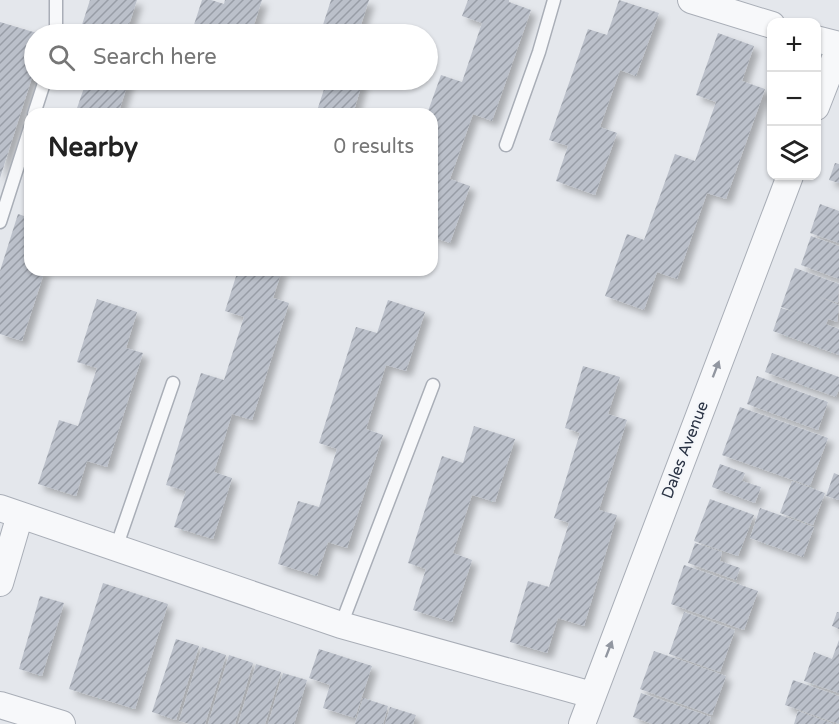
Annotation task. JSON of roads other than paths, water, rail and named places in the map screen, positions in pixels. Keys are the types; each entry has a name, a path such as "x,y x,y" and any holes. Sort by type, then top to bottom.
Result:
{"street":[{"path":"691,0 767,24"},
{"path":"821,41 839,46 821,93"},
{"name":"Dales Avenue","path":"582,724 788,180"},
{"path":"0,583 10,512 341,625 592,694"},
{"path":"0,705 62,724"}],"lane":[{"path":"56,0 56,24"},
{"path":"506,145 554,0"},
{"path":"36,108 42,90"},
{"path":"0,222 24,151"},
{"path":"116,548 173,383"},
{"path":"341,625 433,385"}]}
